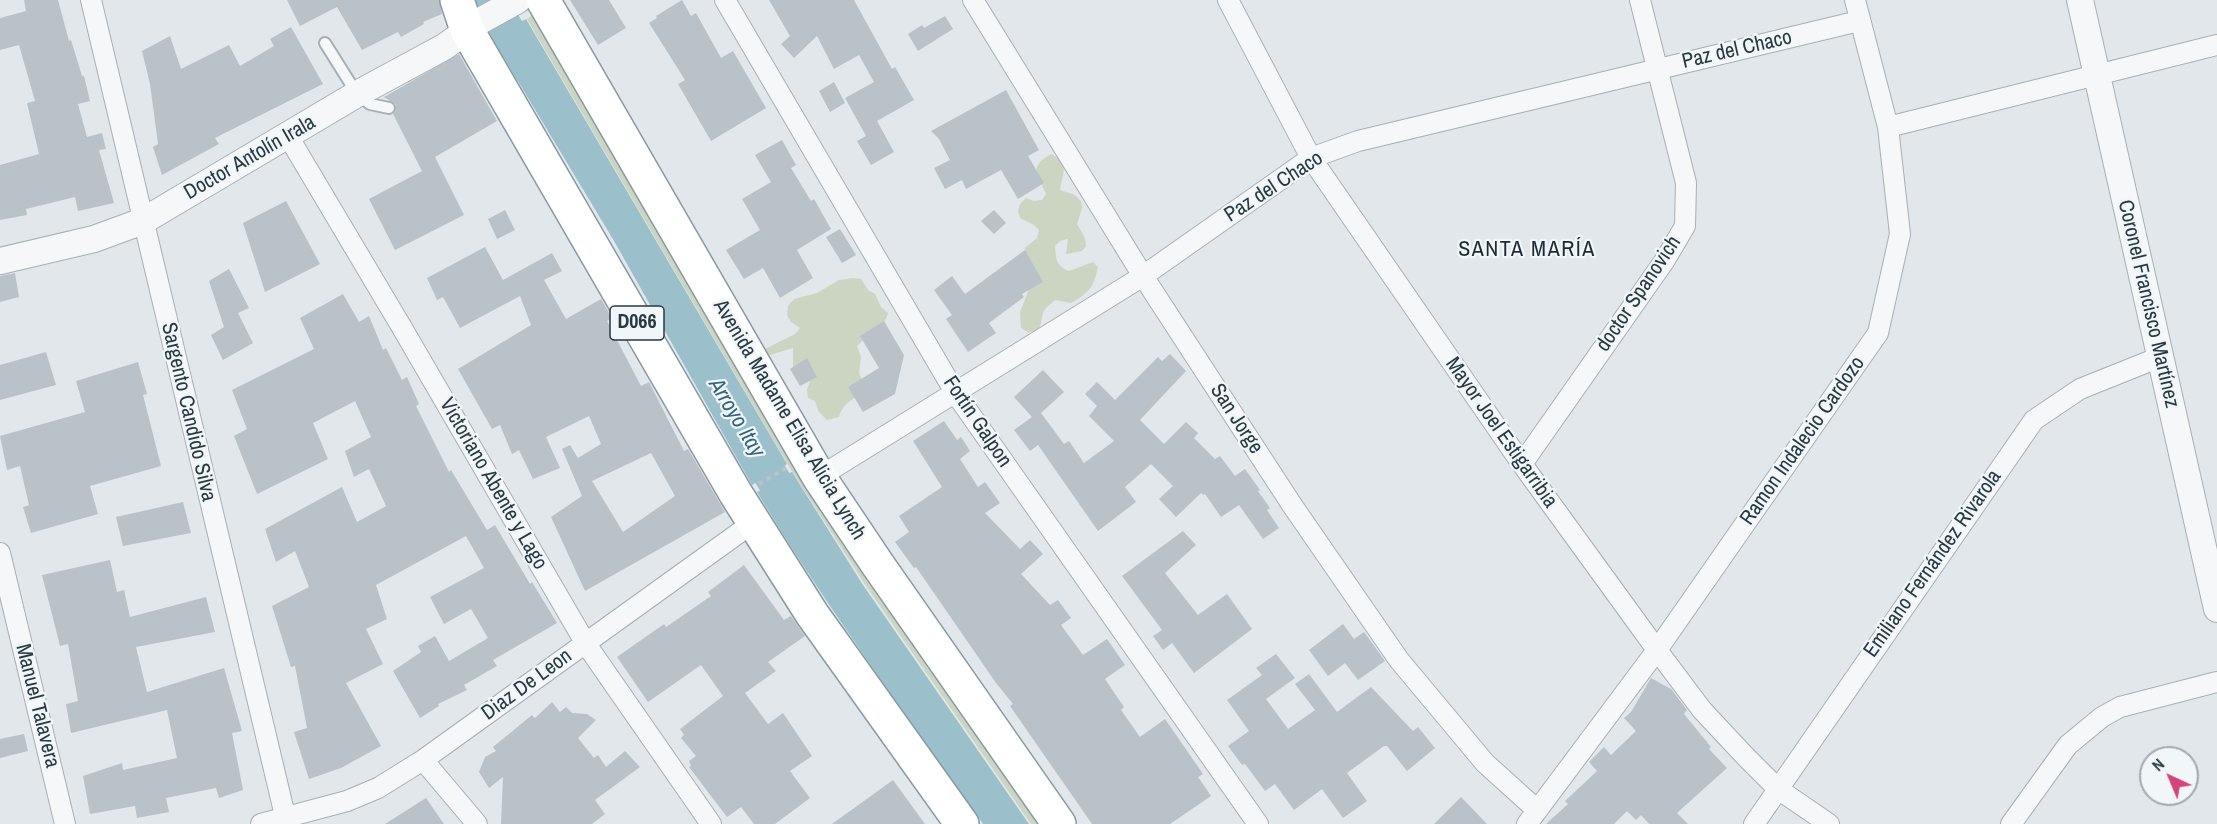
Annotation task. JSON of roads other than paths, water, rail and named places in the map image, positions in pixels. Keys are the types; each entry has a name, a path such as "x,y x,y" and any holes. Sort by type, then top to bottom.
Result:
{"highway":[{"name":"Avenida Madame Elisa Alicia Lynch","path":"543,0 819,477 1059,824"},
{"name":"D066","path":"469,16 505,110 754,522 812,614 962,824"}],"street":[{"name":"Sargento Candido Silva","path":"91,0 286,821"},
{"name":"Doctor Antolín Irala","path":"0,261 94,239 143,221 357,94 444,47 469,16 518,0"},
{"name":"Fortín Galpon","path":"724,0 956,394 1258,824"},
{"name":"San Jorge","path":"974,0 1143,276 1292,505 1399,660 1532,817"},
{"name":"Mayor Joel Estigarribia","path":"1228,0 1311,159 1522,464 1657,650 1702,710 1778,789 1829,824"},
{"name":"doctor Spanovich","path":"1522,464 1665,260 1684,226 1686,183 1640,0"},
{"name":"Ramon Indalecio Cardozo","path":"1532,817 1657,650 1878,333 1900,234 1888,127 1855,0"},
{"name":"Coronel Francisco Martínez","path":"2080,0 2216,603"},
{"name":"Paz del Chaco","path":"819,477 1143,276 1311,159 1358,141 1859,21"},
{"path":"1888,127 2217,45"},
{"name":"Victoriano Abente y Lago","path":"288,136 586,644 711,824"},
{"name":"Emiliano Fernández Rivarola","path":"1754,824 2034,420 2080,389 2160,357"},
{"name":"Diaz De Leon","path":"261,824 286,821 378,788 423,760 754,522"},
{"name":"Manuel Talavera","path":"1,563 65,824"},
{"path":"2011,824 2067,745 2095,722 2120,708 2217,682"},
{"path":"423,760 477,824"}],"lane":[{"path":"325,43 357,94 370,104 389,108"}],"water":[{"path":"526,19 787,464 783,467 787,474 792,472 863,585 1029,824 983,824 783,535 757,492 787,475 782,467 752,485 614,241 492,38"}],"waterway":[{"name":"Arroyo Itay","path":"490,0 530,69"},
{"name":"Arroyo Itay","path":"746,435 800,523"}],"district":[{"name":"SANTA MARÍA","path":"1527,250"}]}
